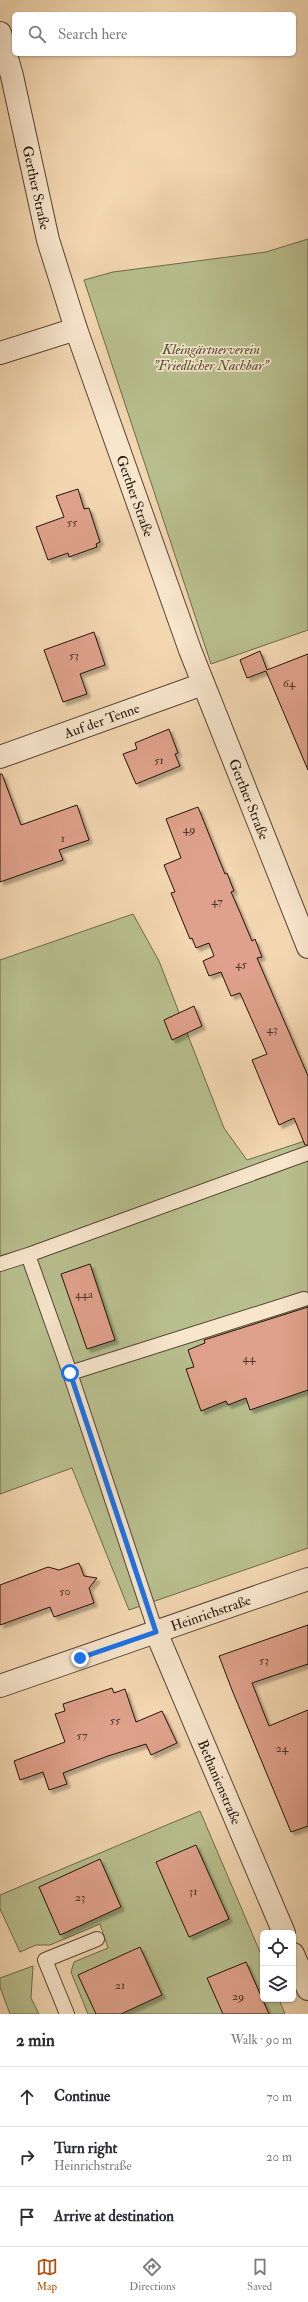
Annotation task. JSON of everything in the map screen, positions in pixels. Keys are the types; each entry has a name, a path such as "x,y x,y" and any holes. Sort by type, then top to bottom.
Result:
{"street":[{"name":"Gerther Straße","path":"0,33 12,76 48,240 76,329 203,684 308,947"},
{"path":"0,353 76,329"},
{"name":"Auf der Tenne","path":"0,757 203,684"},
{"name":"Heinrichstraße","path":"0,1686 308,1579"},
{"name":"Bethanienstraße","path":"156,1632 283,1930"},
{"path":"296,1961 308,1989"}],"lane":[{"path":"0,1264 308,1153"},
{"path":"28,1255 70,1373 156,1632"},
{"path":"70,1373 304,1299"},
{"path":"66,2014 45,1960 97,1939"}],"green space":[{"name":"Kleingärtnerverein \"Friedlicher Nachbar\"","path":"308,239 308,630 211,664 84,280 113,272 266,252"},
{"path":"133,914 159,961 224,1128 247,1160 308,1140 308,1548 129,1610 72,1468 0,1494 0,960"},
{"path":"200,1811 260,1952 260,2002 280,2002 285,2014 88,2014 71,1972 74,1962 108,1948 100,1924 50,1945 36,1945 20,1952 0,1909 0,1895"},
{"path":"33,1966 31,1998 39,2014 10,2014 0,1987 0,1978"}],"building":[{"path":"78,489 84,509 89,508 100,542 96,544 97,547 69,557 68,553 48,560 36,527 64,517 56,496"},
{"path":"94,632 105,665 80,674 87,694 63,702 44,650"},
{"path":"260,651 267,670 308,654 308,770 266,671 247,678 240,660"},
{"path":"169,729 178,753 175,754 180,766 136,784 123,754 137,749 135,743"},
{"path":"0,774 2,774 21,825 77,805 89,840 59,850 63,860 0,882"},
{"path":"198,807 225,874 227,873 234,891 231,892 252,941 255,939 262,957 257,958 308,1076 308,1145 305,1145 294,1118 279,1125 252,1060 267,1054 240,993 231,996 221,972 209,976 203,961 214,956 209,943 196,948 192,938 190,939 171,893 175,892 164,865 181,858 166,819"},
{"path":"194,1006 202,1026 172,1040 164,1020"},
{"path":"90,1264 115,1340 87,1349 61,1274"},
{"path":"308,1307 308,1390 250,1410 246,1398 228,1405 226,1401 201,1411 186,1369 194,1367 188,1350 205,1343 204,1340"},
{"path":"79,1563 84,1576 97,1578 89,1588 94,1603 54,1617 50,1607 0,1625 0,1585 48,1567 59,1570"},
{"path":"308,1625 308,1664 252,1683 269,1726 308,1710 308,1826 291,1832 219,1656"},
{"path":"112,1688 114,1693 125,1689 136,1722 162,1711 177,1743 151,1755 146,1744 108,1756 63,1773 67,1784 49,1790 43,1772 20,1780 14,1761 65,1742 55,1714 65,1711 63,1704"},
{"path":"196,1845 229,1919 189,1937 156,1862"},
{"path":"100,1859 121,1907 60,1935 39,1887"},
{"path":"140,1947 162,1995 121,2014 96,2014 78,1975"},
{"path":"246,1962 260,1994 260,2002 264,2002 269,2014 223,2014 207,1978"}],"route":[{"path":"70,1373 156,1632 80,1658"}]}
